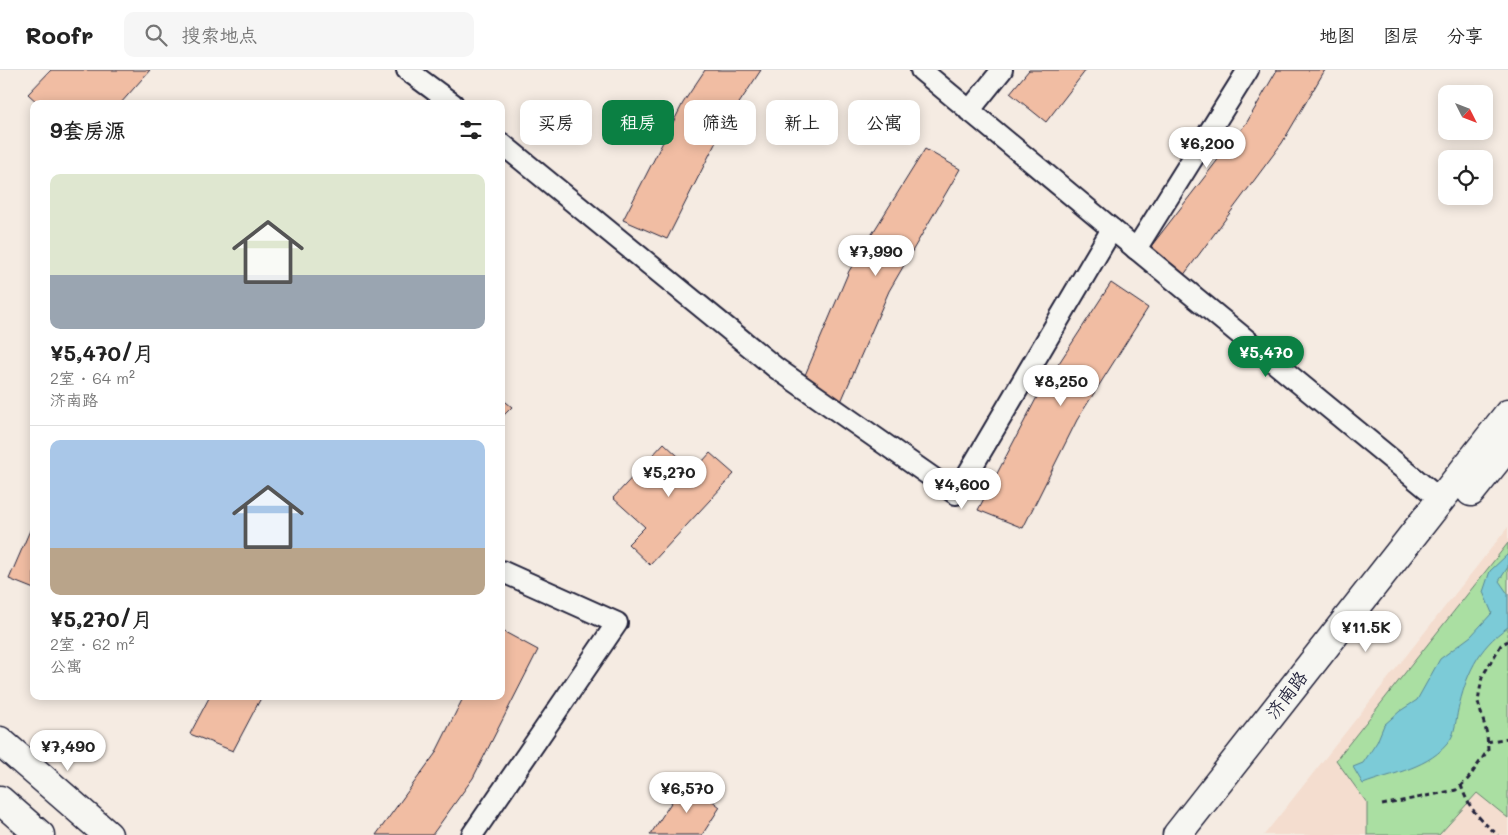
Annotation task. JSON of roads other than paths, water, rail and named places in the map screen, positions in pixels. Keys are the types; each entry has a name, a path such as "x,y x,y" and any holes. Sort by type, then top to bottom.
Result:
{"street":[{"path":"406,70 447,100"},
{"path":"921,70 1442,500"},
{"path":"970,111 1002,70"},
{"path":"1136,249 1248,70"},
{"path":"505,147 776,368 956,494 1112,229"},
{"name":"济南路","path":"1177,835 1508,414"},
{"name":"济南路","path":"1193,835 1239,774 1508,446"},
{"path":"472,835 617,624 505,573"},
{"path":"0,741 108,835"},
{"path":"0,800 40,835"}],"water":[{"path":"1508,554 1508,567 1499,581 1508,594 1508,627 1488,644 1474,664 1465,686 1452,737 1442,749 1422,763 1363,784 1353,767 1363,763 1377,742 1384,725 1417,700 1440,659 1471,636 1492,613 1483,592 1490,571"}]}
